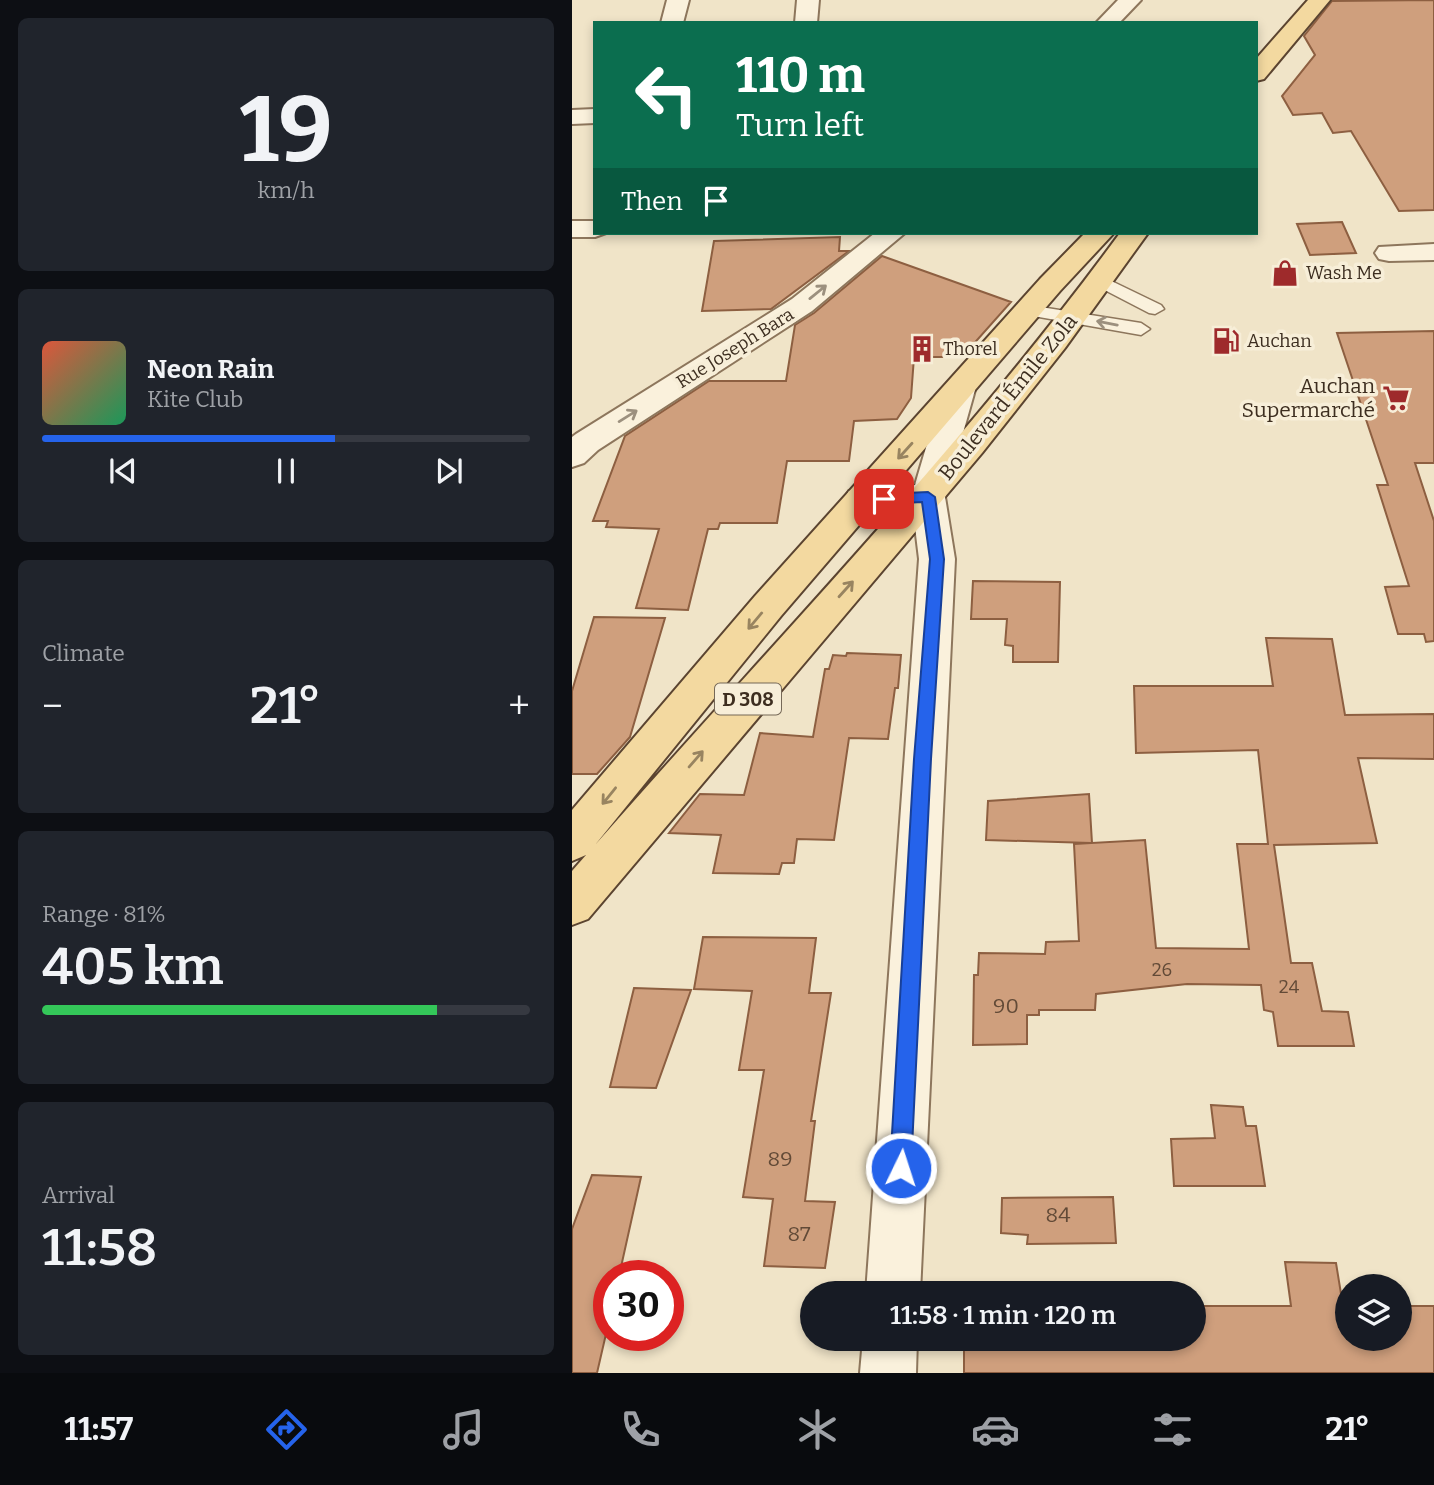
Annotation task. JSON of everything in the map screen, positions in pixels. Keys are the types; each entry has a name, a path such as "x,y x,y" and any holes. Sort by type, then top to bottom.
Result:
{"main road":[{"path":"1258,72 1319,0"},
{"name":"Boulevard Émile Zola","path":"572,841 768,606 1094,235"},
{"name":"Boulevard Émile Zola","path":"572,904 698,756 928,497 1101,281 1133,235"}],"street":[{"path":"673,21 678,0"},
{"path":"806,21 808,0"},
{"path":"1109,21 1130,0"},
{"path":"572,117 593,116"},
{"path":"572,229 593,229"},
{"name":"Rue Joseph Bara","path":"572,455 587,442 802,305 889,235"},
{"path":"1389,253 1434,252"},
{"path":"894,1281 937,559 928,497 959,390"},
{"path":"861,500 928,497"},
{"path":"888,1373 889,1351"}],"lane":[{"path":"1101,281 1155,309"},
{"path":"1028,310 1141,329"}],"building":[{"path":"1434,0 1434,210 1399,211 1351,131 1333,133 1322,113 1293,115 1282,96 1315,55 1304,36 1332,1"},
{"path":"1342,222 1356,253 1310,255 1297,224"},
{"path":"840,237 839,251 849,251 771,309 702,311 714,241"},
{"path":"882,256 1011,302 962,357 914,357 911,398 897,419 854,421 849,461 787,461 777,523 720,523 718,529 708,529 688,610 636,608 659,529 606,527 608,521 593,521 625,436 709,381 786,381 795,325 814,313"},
{"path":"1434,331 1434,463 1415,463 1434,521 1434,641 1426,642 1424,634 1398,634 1385,587 1409,586 1377,485 1388,485 1337,333"},
{"path":"973,581 1060,582 1058,662 1013,662 1013,646 1005,645 1007,619 971,619"},
{"path":"594,617 665,618 630,737 597,774 572,774 572,691"},
{"path":"1266,638 1332,639 1345,715 1434,714 1434,759 1358,758 1377,843 1274,845 1291,963 1312,963 1322,1011 1348,1012 1354,1046 1278,1046 1273,1012 1264,1010 1261,985 1187,984 1096,994 1095,1010 1039,1010 1039,1015 1027,1015 1027,1044 973,1045 974,975 978,975 979,953 1045,954 1046,942 1079,941 1074,844 1091,843 986,840 988,801 1089,794 1092,843 1145,840 1156,948 1249,949 1237,844 1268,844 1258,750 1136,753 1134,686 1273,686"},
{"path":"847,653 901,655 888,739 849,738 834,840 797,839 794,863 782,863 779,874 713,873 721,835 669,833 700,794 744,795 760,733 813,737 825,669 829,669 833,655 846,656"},
{"path":"703,937 816,938 809,993 831,993 811,1121 815,1121 805,1201 835,1202 825,1268 764,1266 773,1199 743,1197 764,1070 739,1070 752,991 694,989"},
{"path":"634,988 691,990 656,1088 610,1087"},
{"path":"1211,1105 1243,1107 1246,1126 1256,1126 1265,1186 1174,1186 1171,1139 1215,1138"},
{"path":"592,1175 641,1177 623,1260 593,1260 593,1351 602,1351 597,1373 572,1373 572,1229"},
{"path":"1113,1197 1116,1243 1027,1244 1028,1235 1001,1233 1002,1198"},
{"path":"1285,1262 1336,1263 1335,1351 1412,1351 1412,1306 1434,1306 1434,1373 964,1373 964,1351 1206,1351 1206,1306 1291,1306"}],"place":[{"name":"Wash Me","path":"1285,273"},
{"name":"Auchan","path":"1226,341"},
{"name":"Thorel","path":"922,349"},
{"name":"Auchan Supermarché","path":"1396,398"}],"route":[{"path":"884,499 928,497 937,559 923,759 901,1168"}]}
